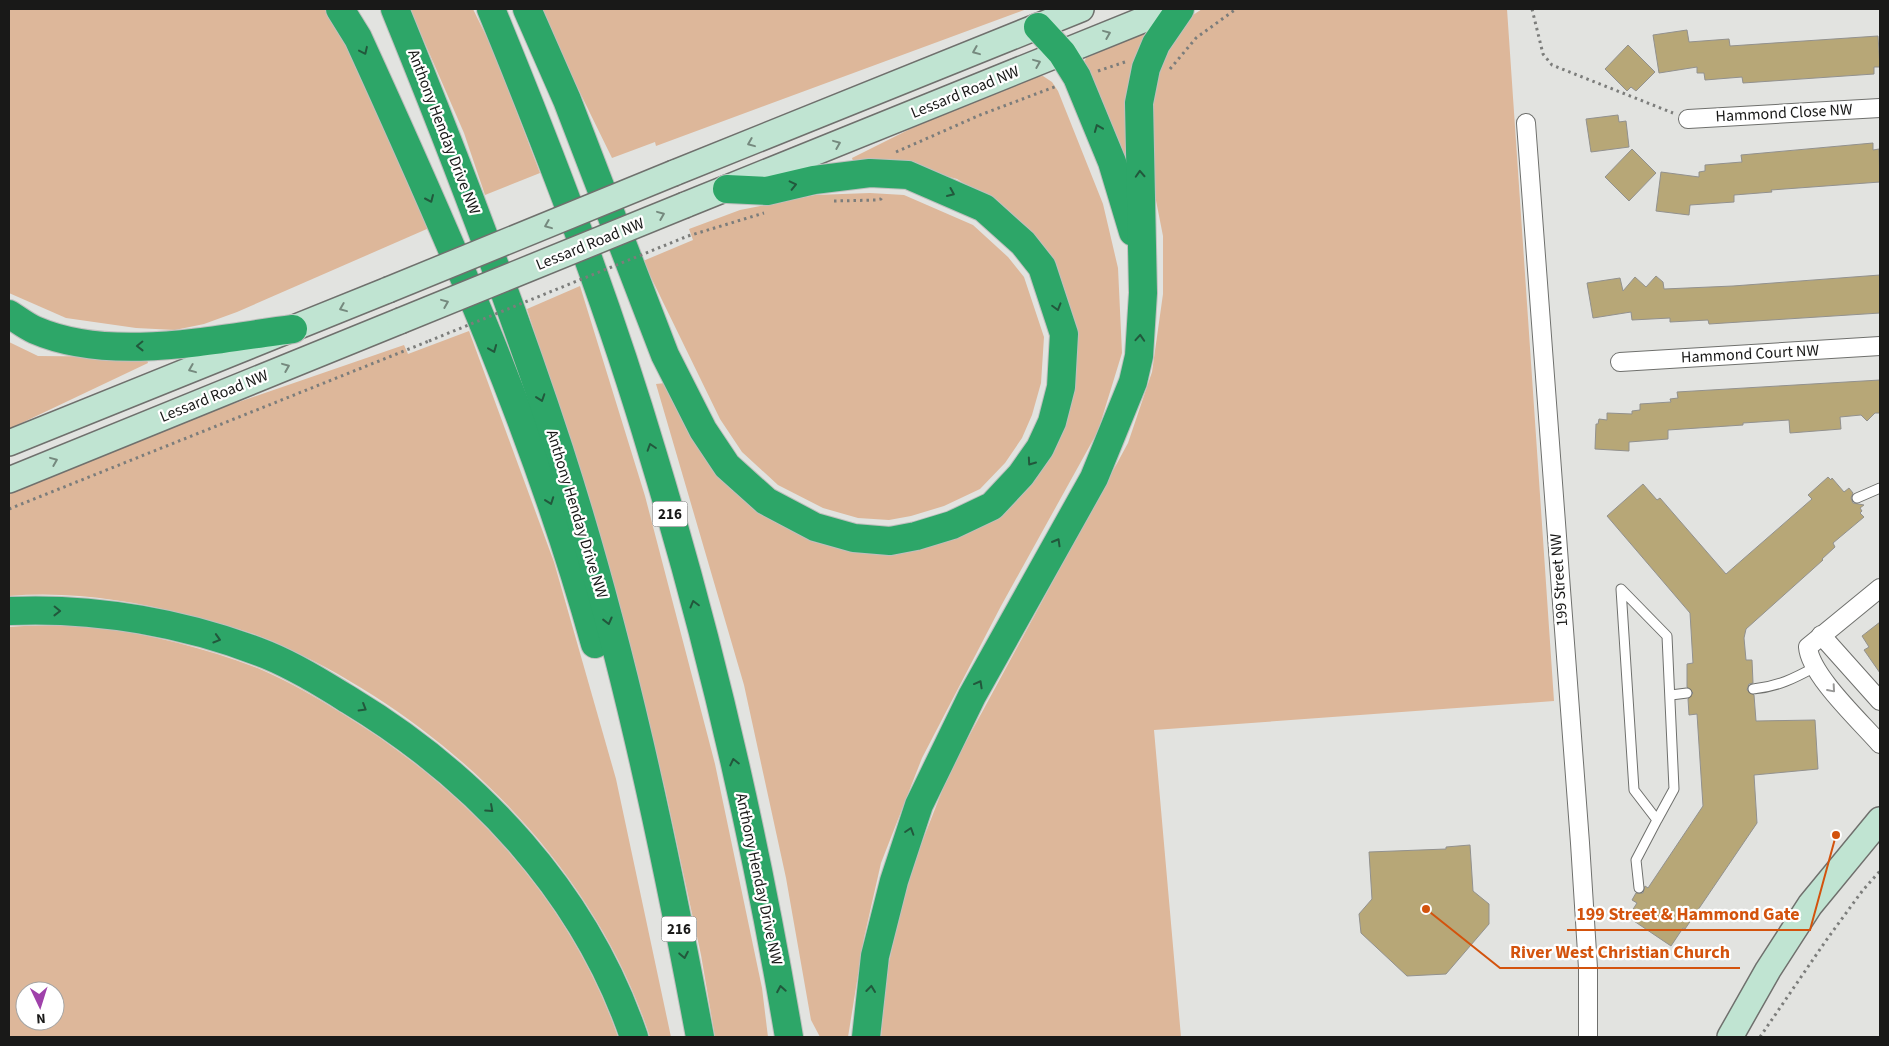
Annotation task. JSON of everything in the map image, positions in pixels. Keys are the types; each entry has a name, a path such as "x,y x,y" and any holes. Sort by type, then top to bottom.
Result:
{"highway":[{"path":"340,9 358,38 404,139 462,272 510,393 561,532 622,740 671,884"},
{"name":"Anthony Henday Drive NW","path":"395,9 456,160 559,450 606,613 671,884 700,1037"},
{"name":"Anthony Henday Drive NW","path":"491,9 531,106 581,239 653,454 715,679 773,943 789,1037"},
{"path":"527,9 567,100 665,355 703,430 727,466 766,501 815,527 854,538 890,541 916,536 952,525 992,506 1021,475 1040,448 1052,422 1061,387 1064,334 1042,267 1023,243 984,208 908,175 870,173 814,180 767,191 727,189"},
{"path":"866,1037 876,956 894,882 919,805 972,696 1094,478 1118,423 1133,382 1139,356 1143,293 1139,103 1146,68 1156,44 1180,9"},
{"path":"1038,27 1062,53 1077,78 1112,162 1128,212 1138,255 1143,293"},
{"path":"9,314 36,330 82,343 124,347 164,346 293,329"},
{"path":"9,611 77,612 123,617 163,624 215,638 267,655 299,671 388,724 441,765 501,818 555,885 594,944 634,1037"}],"main road":[{"name":"Lessard Road NW","path":"9,444 1081,9"},
{"name":"Lessard Road NW","path":"9,480 1170,9"},
{"path":"1730,1037 1768,970 1810,904 1880,820"}],"street":[{"name":"Hammond Close NW","path":"1688,119 1880,108"},
{"name":"199 Street NW","path":"1526,123 1534,252 1580,843 1588,968 1588,1037"},
{"name":"Hammond Court NW","path":"1620,362 1880,346"},
{"path":"1815,641 1880,588"},
{"path":"1815,641 1815,667 1880,744"},
{"path":"1815,641 1880,701"}],"lane":[{"path":"1857,498 1880,488"},
{"path":"1639,888 1636,860 1674,789 1668,636 1621,589 1634,790 1657,820"},
{"path":"1753,688 1767,688 1791,680 1815,667"},
{"path":"1671,695 1687,693"}],"path":[{"path":"1163,70 1169,70 1196,38 1236,9"},
{"path":"1532,9 1543,54 1552,65 1688,119"},
{"path":"893,159 895,153 980,115 1077,78 1130,61"},
{"path":"832,201 881,199 885,192"},
{"path":"9,509 688,236 772,211"},
{"path":"1760,1037 1831,934 1880,871"}],"shaded area":[{"path":"9,9 325,9 337,24 436,225 237,312 204,324 175,330 136,328 66,318 9,293"},
{"path":"410,9 473,9 494,52 540,173 485,195 464,133"},
{"path":"539,9 1027,9 656,146 655,142 612,158"},
{"path":"1202,9 1507,9 1554,701 1154,730 1181,1037 881,1037 886,975 908,878 949,773 1128,443 1152,372 1163,294 1163,236 1145,145 1145,90 1184,21"},
{"path":"1150,30 1128,154 1126,158 1122,159 1084,62 1086,58"},
{"path":"1043,76 1052,82 1058,91 1103,204 1118,268 1122,353 1098,431 1001,606 922,758 881,863 864,938 848,1037 820,1037 811,1020 786,878 744,685 656,384 665,383 735,491 771,520 814,542 861,553 923,548 967,534 1015,499 1071,327 1001,207 957,179 901,164 853,161 852,158 930,119 1034,77"},
{"path":"870,193 904,195 973,225 1008,257 1024,277 1044,337 1041,383 1032,415 1022,438 1005,463 980,489 944,506 911,516 889,520 858,518 823,508 778,485 742,452 720,419 643,261 693,240 689,229 740,210 815,195"},
{"path":"580,286 645,496 715,764 762,988 768,1037 715,1037 701,955 665,789 609,566 527,309"},
{"path":"469,331 554,562 616,779 671,1037 650,1037 624,972 591,911 550,854 504,801 452,753 396,710 336,673 274,642 231,627 187,615 121,601 54,595 9,596 9,493 189,419 404,345 408,354"},
{"path":"9,342 38,356 146,357 148,363 9,429"},
{"path":"70,625 97,627 139,634 201,649 262,670 293,685 343,714 431,776 509,852 543,894 572,939 598,987 618,1037 9,1037 9,627"}],"building":[{"path":"1687,30 1689,42 1729,39 1730,46 1878,36 1880,67 1874,67 1874,74 1743,83 1742,77 1705,80 1704,73 1697,73 1697,67 1659,73 1653,35"},
{"path":"1628,45 1655,72 1636,91 1631,87 1627,91 1605,69"},
{"path":"1618,115 1619,122 1626,121 1629,147 1591,152 1586,119"},
{"path":"1873,143 1873,150 1879,149 1880,182 1771,190 1772,192 1734,195 1734,202 1690,205 1689,215 1656,211 1661,172 1699,177 1699,172 1705,171 1705,165 1742,162 1741,155"},
{"path":"1632,149 1656,173 1629,201 1605,177"},
{"path":"1880,275 1880,313 1709,324 1708,320 1670,322 1670,318 1632,320 1631,312 1593,318 1587,283 1620,278 1623,291 1635,277 1646,287 1656,276 1663,282 1664,289"},
{"path":"1880,380 1880,413 1875,413 1867,421 1861,415 1840,417 1841,429 1790,433 1789,420 1743,423 1743,425 1668,430 1668,439 1629,442 1629,451 1595,449 1596,424 1598,424 1599,419 1607,420 1607,413 1632,414 1632,411 1640,410 1640,404 1671,402 1670,399 1678,398 1677,392"},
{"path":"1828,477 1831,480 1832,478 1844,492 1849,488 1853,493 1851,498 1853,503 1864,505 1860,508 1862,511 1860,513 1864,517 1833,543 1835,547 1823,560 1746,629 1744,638 1746,660 1752,660 1753,683 1749,684 1747,690 1754,695 1756,721 1815,720 1818,769 1754,775 1757,823 1685,929 1683,928 1671,946 1628,917 1637,903 1632,900 1636,893 1643,893 1645,886 1648,888 1703,806 1697,714 1689,715 1688,699 1693,693 1687,687 1687,664 1693,663 1690,613 1607,516 1643,484 1657,500 1660,498 1726,574 1812,499 1808,495"},
{"path":"1880,622 1880,673 1864,650 1869,647 1862,636"},
{"path":"1470,845 1473,891 1489,904 1489,924 1446,974 1407,976 1361,933 1359,914 1372,899 1369,852 1446,849 1446,847"}],"place":[{"name":"199 Street & Hammond Gate","path":"1836,835"},
{"name":"River West Christian Church","path":"1426,909"}]}
